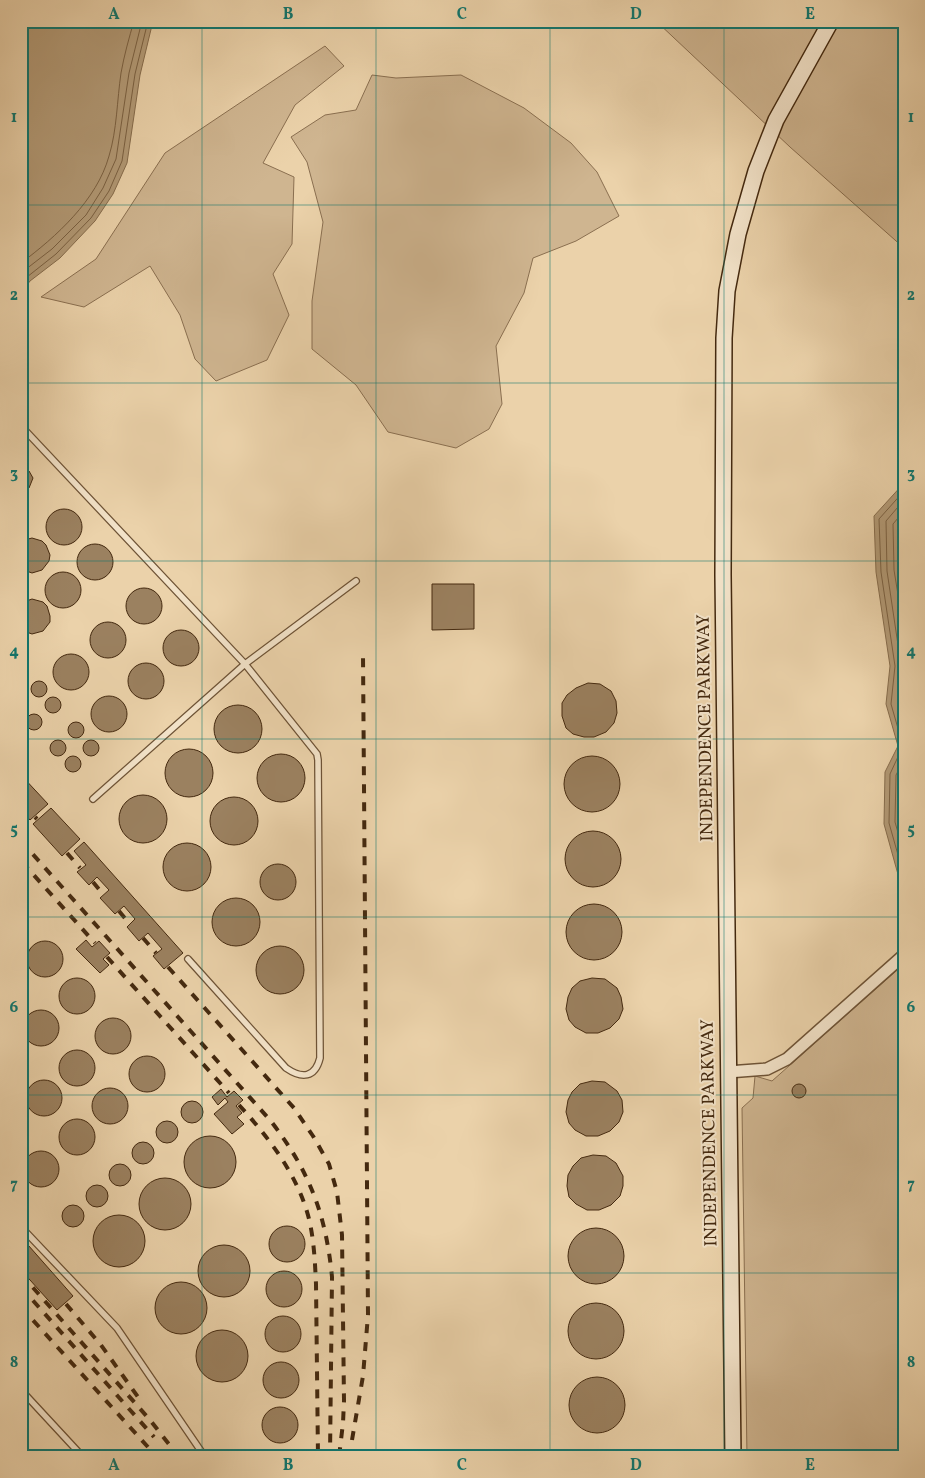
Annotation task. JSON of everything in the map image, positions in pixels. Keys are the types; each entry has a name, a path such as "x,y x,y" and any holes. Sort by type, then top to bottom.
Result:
{"main road":[{"name":"INDEPENDENCE PARKWAY","path":"732,1457 722,475 724,338 727,291 748,195 770,133 790,92 831,21"}],"street":[{"path":"728,1072 767,1069 787,1059 904,955"}],"lane":[{"path":"21,426 245,664 317,754 320,1058 314,1072 308,1075 300,1075 286,1068 188,959"},
{"path":"93,799 245,664 356,581"},
{"path":"21,1227 117,1328 205,1457"},
{"path":"21,1390 83,1457"}],"shaded area":[{"path":"656,21 904,21 904,248 790,147"},
{"path":"325,46 344,66 295,105 263,163 294,177 292,244 273,274 289,315 267,360 216,381 195,359 180,315 150,266 84,307 41,297 96,259 165,153"},
{"path":"372,75 396,78 461,75 524,108 571,143 597,172 619,216 576,241 533,258 524,293 496,346 502,404 489,429 456,448 388,432 356,385 312,349 312,301 323,222 307,162 291,137 325,115 356,110"},
{"path":"904,964 904,1457 747,1457 742,1108 753,1098 755,1076 772,1081"}],"water":[{"path":"21,21 153,21 140,75 127,163 113,194 95,221 60,258 30,281 21,293"},
{"path":"904,483 904,874 899,878 884,824 885,772 898,746 886,704 890,666 876,572 874,516"}],"building":[{"path":"21,468 29,471 33,478 29,488 21,491"},
{"path":"64,509 76,515 82,527 76,539 64,545 52,539 46,527 52,515"},
{"path":"32,538 42,541 50,555 49,561 42,570 32,573 21,569 21,541"},
{"path":"95,544 108,549 113,562 108,575 95,580 82,575 77,562 82,549"},
{"path":"63,572 75,578 81,590 75,602 63,608 51,602 45,590 51,578"},
{"path":"432,584 474,584 474,629 432,630"},
{"path":"144,588 157,593 162,606 157,619 144,624 131,619 126,606 131,593"},
{"path":"32,599 43,602 47,606 50,622 43,631 32,634 21,630 21,603"},
{"path":"108,622 121,627 126,640 121,653 108,658 95,653 90,640 95,627"},
{"path":"181,630 194,635 199,648 194,661 181,666 168,661 163,648 168,635"},
{"path":"71,654 83,660 89,672 83,684 71,690 59,684 53,672 59,660"},
{"path":"146,663 159,668 164,681 159,694 146,699 133,694 128,681 133,668"},
{"path":"39,681 45,683 47,689 45,695 39,697 33,695 31,689 33,683"},
{"path":"588,683 600,684 611,691 616,701 617,713 614,723 606,732 594,737 573,734 566,728 562,716 562,703 567,695 576,688"},
{"path":"109,696 122,701 127,714 122,727 109,732 96,727 91,714 96,701"},
{"path":"53,697 59,699 61,705 59,711 53,713 47,711 45,705 47,699"},
{"path":"21,699 25,700 27,705 26,710 21,714"},
{"path":"238,705 247,707 255,712 260,720 262,729 260,738 255,746 247,751 238,753 229,751 221,746 216,738 214,729 216,720 221,712 229,707"},
{"path":"34,714 40,716 42,722 40,728 34,730 28,728 26,722 28,716"},
{"path":"76,722 82,724 84,730 82,736 76,738 70,736 68,730 70,724"},
{"path":"58,740 64,742 66,748 64,754 58,756 52,754 50,748 52,742"},
{"path":"91,740 97,742 99,748 97,754 91,756 85,754 83,748 85,742"},
{"path":"189,749 198,751 206,756 211,764 213,773 211,782 206,790 198,795 189,797 180,795 172,790 167,782 165,773 167,764 172,756 180,751"},
{"path":"281,754 290,756 298,761 303,769 305,778 303,787 298,795 290,800 281,802 272,800 264,795 259,787 257,778 259,769 264,761 272,756"},
{"path":"73,756 79,758 81,764 79,770 73,772 67,770 65,764 67,758"},
{"path":"592,756 603,758 612,764 618,773 620,784 618,795 612,804 603,810 592,812 581,810 572,804 566,795 564,784 566,773 572,764 581,758"},
{"path":"21,775 48,804 30,820 21,810"},
{"path":"143,795 152,797 160,802 165,810 167,819 165,828 160,836 152,841 143,843 134,841 126,836 121,828 119,819 121,810 126,802 134,797"},
{"path":"234,797 243,799 251,804 256,812 258,821 256,830 251,838 243,843 234,845 225,843 217,838 212,830 210,821 212,812 217,804 225,799"},
{"path":"51,808 80,839 62,856 33,824"},
{"path":"593,831 604,833 613,839 619,848 621,859 619,870 613,879 604,885 593,887 582,885 573,879 567,870 565,859 567,848 573,839 582,833"},
{"path":"84,842 183,953 164,969 153,956 162,949 148,933 139,941 127,927 135,919 124,906 115,914 100,898 109,890 97,877 89,885 77,872 86,865 74,851"},
{"path":"187,843 196,845 204,850 209,858 211,867 209,876 204,884 196,889 187,891 178,889 170,884 165,876 163,867 165,858 170,850 178,845"},
{"path":"278,864 285,865 291,869 295,875 295,889 291,895 285,899 278,900 271,899 265,895 261,889 260,882 261,875 265,869 271,865"},
{"path":"231,898 241,898 253,905 260,917 260,927 253,939 241,946 231,946 223,942 216,935 212,927 212,917 216,909 223,902"},
{"path":"594,904 605,906 614,912 620,921 622,932 620,943 614,952 605,958 594,960 583,958 574,952 568,943 566,932 568,921 574,912 583,906"},
{"path":"86,940 92,947 99,941 110,953 103,959 109,965 100,973 76,949"},
{"path":"45,941 52,942 58,946 62,952 62,966 58,972 52,976 45,977 38,976 32,972 28,966 27,959 28,952 32,946 38,942"},
{"path":"275,946 285,946 297,953 304,965 304,975 297,987 285,994 275,994 267,990 260,983 256,975 256,965 260,957 267,950"},
{"path":"21,978 27,988 25,999 21,1004"},
{"path":"77,978 84,979 90,983 94,989 94,1003 90,1009 84,1013 77,1014 70,1013 64,1009 60,1003 59,996 60,989 64,983 70,979"},
{"path":"592,978 605,979 617,988 623,1009 619,1019 610,1028 598,1033 586,1033 575,1027 569,1020 566,1009 572,988 580,981"},
{"path":"41,1010 48,1011 54,1015 58,1021 58,1035 54,1041 48,1045 41,1046 34,1045 28,1041 24,1035 23,1028 24,1021 28,1015 34,1011"},
{"path":"113,1018 120,1019 126,1023 130,1029 130,1043 126,1049 120,1053 113,1054 106,1053 100,1049 96,1043 95,1036 96,1029 100,1023 106,1019"},
{"path":"21,1047 26,1061 21,1070"},
{"path":"77,1050 84,1051 90,1055 94,1061 94,1075 90,1081 84,1085 77,1086 70,1085 64,1081 60,1075 59,1068 60,1061 64,1055 70,1051"},
{"path":"147,1056 154,1057 160,1061 164,1067 164,1081 160,1087 154,1091 147,1092 140,1091 134,1087 130,1081 129,1074 130,1067 134,1061 140,1057"},
{"path":"44,1080 51,1081 57,1085 61,1091 61,1105 57,1111 51,1115 44,1116 37,1115 31,1111 27,1105 26,1098 27,1091 31,1085 37,1081"},
{"path":"592,1081 605,1082 617,1091 622,1100 623,1112 619,1122 610,1131 598,1136 586,1136 575,1130 569,1123 566,1112 568,1100 572,1092 580,1084"},
{"path":"799,1084 804,1086 806,1091 804,1096 799,1098 794,1096 792,1091 794,1086"},
{"path":"110,1088 117,1089 123,1093 127,1099 127,1113 123,1119 117,1123 110,1124 103,1123 97,1119 93,1113 92,1106 93,1099 97,1093 103,1089"},
{"path":"221,1089 227,1097 234,1091 243,1100 236,1106 242,1113 237,1117 244,1124 232,1134 214,1114 228,1102 225,1098 218,1105 212,1097"},
{"path":"192,1101 200,1104 203,1112 200,1120 192,1123 184,1120 181,1112 184,1104"},
{"path":"21,1119 25,1127 25,1133 21,1142"},
{"path":"77,1119 84,1120 90,1124 94,1130 94,1144 90,1150 84,1154 77,1155 70,1154 64,1150 60,1144 59,1137 60,1130 64,1124 70,1120"},
{"path":"167,1121 175,1124 178,1132 175,1140 167,1143 159,1140 156,1132 159,1124"},
{"path":"205,1136 215,1136 225,1140 232,1147 236,1162 232,1177 225,1184 215,1188 205,1188 195,1184 188,1177 184,1167 184,1157 188,1147 195,1140"},
{"path":"143,1142 151,1145 154,1153 151,1161 143,1164 135,1161 132,1153 135,1145"},
{"path":"41,1151 48,1152 54,1156 58,1162 58,1176 54,1182 48,1186 41,1187 34,1186 28,1182 24,1176 23,1169 24,1162 28,1156 34,1152"},
{"path":"593,1155 606,1156 616,1163 623,1176 623,1186 620,1196 611,1205 599,1210 587,1210 576,1204 569,1197 568,1175 581,1158"},
{"path":"120,1164 128,1167 131,1175 128,1183 120,1186 112,1183 109,1175 112,1167"},
{"path":"160,1178 170,1178 180,1182 187,1189 191,1204 187,1219 180,1226 170,1230 160,1230 150,1226 143,1219 139,1209 139,1199 143,1189 150,1182"},
{"path":"97,1185 105,1188 108,1196 105,1204 97,1207 89,1204 86,1196 89,1188"},
{"path":"73,1205 81,1208 84,1216 81,1224 73,1227 65,1224 62,1216 65,1208"},
{"path":"114,1215 124,1215 134,1219 141,1226 145,1241 141,1256 134,1263 124,1267 114,1267 104,1263 97,1256 93,1246 93,1236 97,1226 104,1219"},
{"path":"287,1226 294,1227 300,1231 304,1237 304,1251 300,1257 294,1261 287,1262 280,1261 274,1257 270,1251 269,1244 270,1237 274,1231 280,1227"},
{"path":"596,1228 607,1230 616,1236 622,1245 624,1256 622,1267 616,1276 607,1282 596,1284 585,1282 576,1276 570,1267 568,1256 570,1245 576,1236 585,1230"},
{"path":"21,1237 73,1296 57,1310 21,1270"},
{"path":"219,1245 229,1245 239,1249 246,1256 250,1271 246,1286 239,1293 229,1297 219,1297 209,1293 202,1286 198,1276 198,1266 202,1256 209,1249"},
{"path":"284,1271 291,1272 297,1276 301,1282 301,1296 297,1302 291,1306 284,1307 277,1306 271,1302 267,1296 266,1289 267,1282 271,1276 277,1272"},
{"path":"176,1282 186,1282 196,1286 203,1293 207,1308 203,1323 196,1330 186,1334 176,1334 166,1330 159,1323 155,1313 155,1303 159,1293 166,1286"},
{"path":"596,1303 607,1305 616,1311 622,1320 624,1331 622,1342 616,1351 607,1357 596,1359 585,1357 576,1351 570,1342 568,1331 570,1320 576,1311 585,1305"},
{"path":"283,1316 290,1317 296,1321 300,1327 300,1341 296,1347 290,1351 283,1352 276,1351 270,1347 266,1341 265,1334 266,1327 270,1321 276,1317"},
{"path":"217,1330 227,1330 237,1334 244,1341 248,1356 244,1371 237,1378 227,1382 217,1382 207,1378 200,1371 196,1361 196,1351 200,1341 207,1334"},
{"path":"281,1362 288,1363 294,1367 298,1373 298,1387 294,1393 288,1397 281,1398 274,1397 268,1393 264,1387 263,1380 264,1373 268,1367 274,1363"},
{"path":"597,1377 608,1379 617,1385 623,1394 625,1405 623,1416 617,1425 608,1431 597,1433 586,1431 577,1425 571,1416 569,1405 571,1394 577,1385 586,1379"},
{"path":"280,1407 287,1408 293,1412 297,1418 297,1432 293,1438 287,1442 280,1443 273,1442 267,1438 263,1432 262,1425 263,1418 267,1412 273,1408"},
{"path":"35,1453 46,1454 52,1457 22,1457"}],"railway":[{"path":"352,1440 363,1376 368,1315 363,655"},
{"path":"21,841 270,1120 284,1139 305,1175 320,1213 332,1277 330,1457"},
{"path":"67,853 80,868"},
{"path":"22,862 95,943"},
{"path":"93,882 103,894"},
{"path":"119,911 129,923"},
{"path":"143,938 156,953"},
{"path":"107,957 229,1093"},
{"path":"168,967 294,1108 329,1164 337,1192 342,1235 344,1401 339,1457"},
{"path":"239,1105 271,1144 290,1172 298,1187 309,1219 315,1259 316,1284 318,1457"},
{"path":"21,1274 150,1420 179,1457"},
{"path":"21,1287 154,1437"},
{"path":"66,1304 101,1345 138,1397"},
{"path":"21,1307 157,1457"}]}
